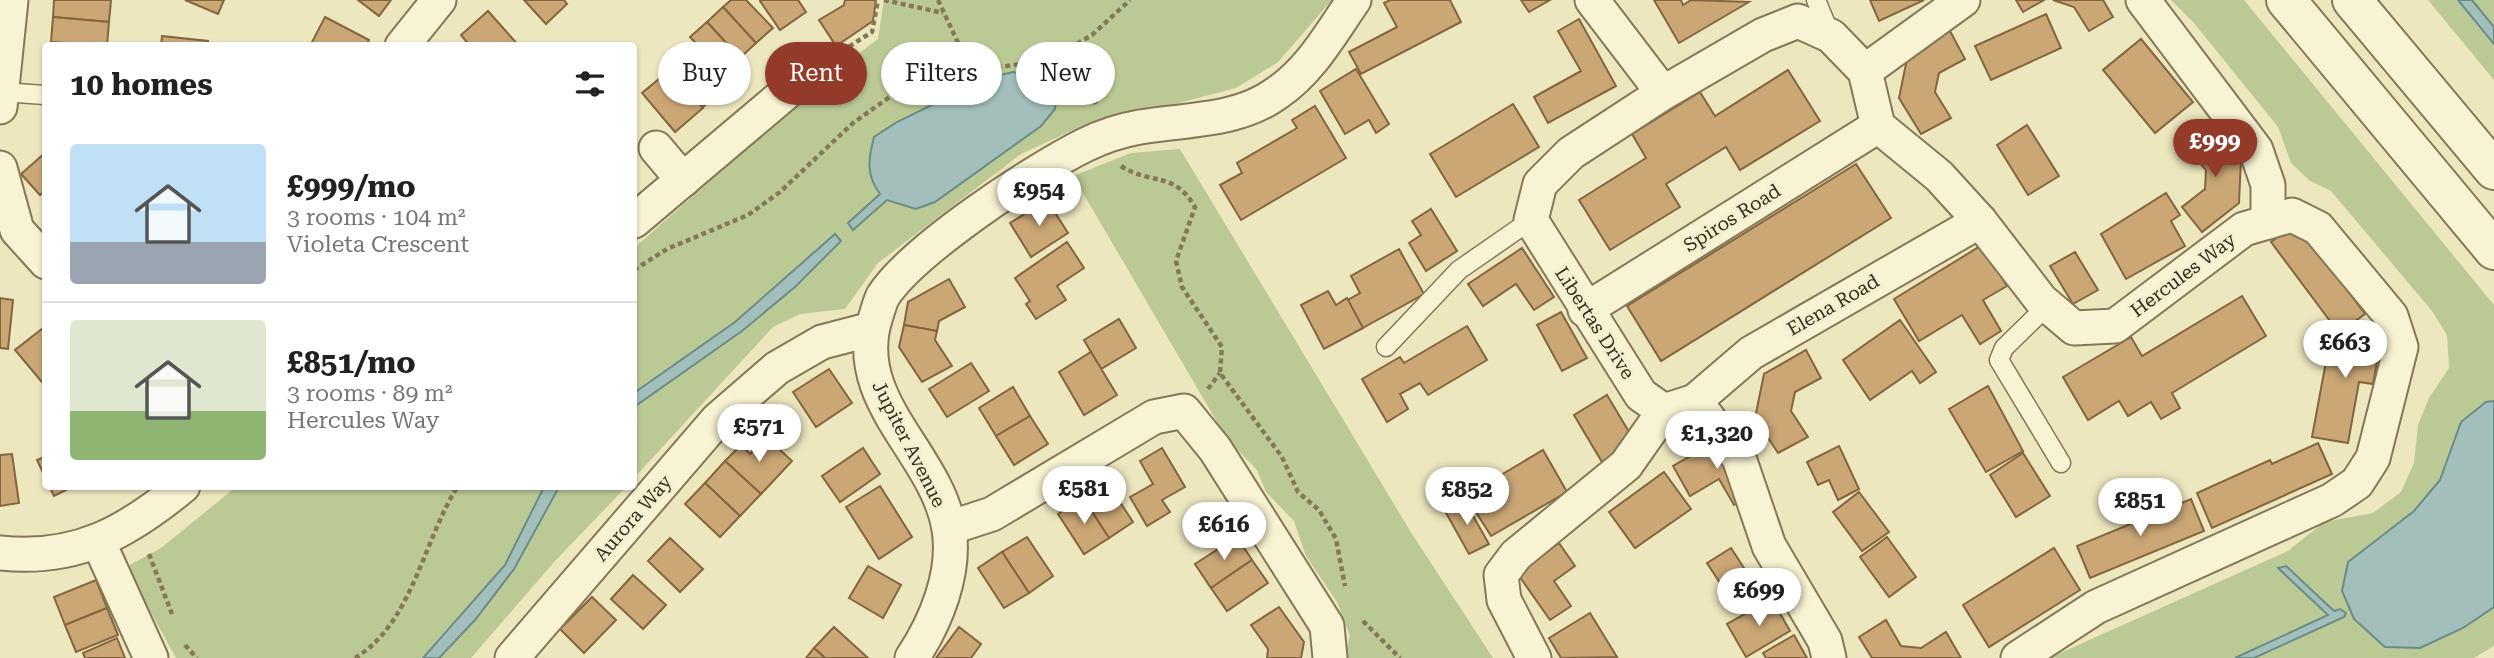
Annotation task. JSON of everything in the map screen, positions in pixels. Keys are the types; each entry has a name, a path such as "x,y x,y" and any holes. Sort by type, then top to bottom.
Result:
{"street":[{"path":"1,99 11,0"},
{"path":"405,42 439,0"},
{"name":"Jupiter Avenue","path":"912,658 940,601 950,570 949,528 936,491 878,390 870,360 872,329 883,297 914,263 1036,173 1087,144 1139,127 1245,111 1276,94 1305,71 1354,0"},
{"path":"1592,0 1663,93"},
{"path":"1865,71 1963,0"},
{"path":"2143,0 2256,150 2268,184 2268,222"},
{"path":"2286,0 2494,250"},
{"path":"2352,0 2494,170"},
{"path":"1531,220 1540,184 1571,153 1663,93 1763,35 1798,21 1831,36 1865,71 1878,126"},
{"path":"637,218 772,105"},
{"name":"Hercules Way","path":"1878,126 1939,176 1980,221 2048,305 2074,328 2115,326 2244,229 2292,215 2318,228 2391,316 2401,347 2373,458 2357,483 2332,500 2096,607 2018,658"},
{"name":"Spiros Road","path":"1585,310 1878,126"},
{"path":"656,148 683,180"},
{"path":"0,168 8,231 42,259"},
{"name":"Libertas Drive","path":"1531,220 1585,310 1641,395 1664,411"},
{"name":"Elena Road","path":"1695,401 1751,353 1980,221"},
{"name":"Aurora Way","path":"512,658 717,420 778,368 822,342 872,329"},
{"path":"1534,658 1504,600 1501,575 1516,555 1626,465 1664,411 1695,401 1739,458 1769,546 1825,640 1829,658"},
{"path":"949,528 992,514 1154,417 1184,411 1215,449 1327,626 1330,658"},
{"path":"0,553 75,551 134,525 178,490"},
{"path":"98,541 151,658"}],"lane":[{"path":"1816,0 1831,36"},
{"path":"1,99 42,95"},
{"path":"1386,347 1459,270 1531,220"},
{"path":"2048,305 2004,348 1999,360 2061,463"}],"path":[{"path":"856,42 872,32 878,0"},
{"path":"884,0 943,13"},
{"path":"938,0 958,42"},
{"path":"1080,42 1092,35 1130,0"},
{"path":"637,269 667,249 748,215 780,192 853,123 881,103"},
{"path":"1096,105 1111,136 1119,165 1135,176 1158,178 1184,188 1195,207 1176,261 1182,287 1222,347 1220,373 1282,457 1298,492 1318,510 1336,539 1347,596"},
{"path":"355,658 365,652 390,624 402,605 444,508 455,490"},
{"path":"134,525 149,554 173,617"},
{"path":"1361,617 1400,658"},
{"path":"181,637 197,658"}],"green space":[{"path":"884,0 1332,0 1278,62 1236,88 1069,132 1021,154 878,263 845,309 800,314 773,327 637,475 637,245 796,105 867,105 867,47 878,39"},
{"path":"2171,0 2244,0 2494,305 2494,646 2474,658 2049,658 2288,551 2324,522 2373,513 2401,492 2414,463 2418,425 2429,398 2449,368 2447,335 2432,311 2331,191 2310,181 2291,163 2278,127 2194,23"},
{"path":"2428,0 2494,0 2494,80"},
{"path":"1180,149 1412,534 1493,658 1344,658 1350,636 1337,602 1306,556 1294,521 1266,492 1257,470 1227,439 1073,176 1131,153"},
{"path":"232,490 623,490 555,561 471,658 176,658 126,567 161,548"}],"water":[{"path":"2458,0 2472,0 2494,27 2494,44"},
{"path":"1016,73 1016,105 1056,105 1041,126 935,202 916,209 887,200 853,230 848,223 880,194 870,174 870,153 874,137 931,105 1002,105 1002,75"},
{"path":"835,234 841,241 795,287 742,331 637,405 637,391 735,322"},
{"path":"2494,401 2494,607 2463,628 2420,648 2385,647 2354,619 2342,591 2348,562 2414,511 2440,480 2461,422 2486,402"},
{"path":"542,490 557,490 514,569 475,620 439,658 423,658 505,565"},
{"path":"2286,566 2334,611 2340,609 2346,613 2344,617 2254,658 2235,658 2328,615 2278,568"}],"building":[{"path":"54,0 111,0 109,22 53,17"},
{"path":"185,0 224,0 218,14"},
{"path":"358,0 391,0 379,16"},
{"path":"524,0 564,0 567,4 546,24"},
{"path":"731,0 746,0 773,28 756,43 723,7"},
{"path":"798,0 806,12 780,30 760,1"},
{"path":"845,0 876,0 873,21 842,42 833,42 819,20 844,5"},
{"path":"1390,0 1450,0 1461,22 1361,74 1349,52 1397,27 1384,3"},
{"path":"1521,0 1550,0 1529,12"},
{"path":"1654,0 1681,0 1683,5 1691,0 1749,2 1679,43"},
{"path":"1870,0 1924,0 1879,21"},
{"path":"2016,0 2044,0 2023,12"},
{"path":"2053,0 2103,0 2113,17 2089,31 2074,7"},
{"path":"723,7 756,43 751,48 751,42 725,42 707,22"},
{"path":"488,11 515,42 467,42 461,35"},
{"path":"2046,14 2061,48 1991,80 1975,46"},
{"path":"53,17 109,22 107,42 51,42"},
{"path":"325,17 369,40 368,42 312,42"},
{"path":"1579,19 1616,86 1548,123 1534,97 1581,71 1558,31"},
{"path":"707,22 725,42 695,42 690,37"},
{"path":"1950,31 1965,59 1939,73 1935,92 1951,118 1921,134 1899,98 1908,54"},
{"path":"162,36 208,41 208,42 161,42"},
{"path":"2141,39 2193,102 2155,133 2103,70"},
{"path":"1356,69 1389,124 1376,133 1369,120 1345,134 1320,91"},
{"path":"1788,70 1820,121 1740,170 1726,147 1666,184 1680,207 1610,250 1579,200 1646,158 1632,134 1700,92 1715,116"},
{"path":"658,80 658,105 700,105 703,108 675,132 642,93"},
{"path":"1513,104 1539,147 1456,197 1430,154"},
{"path":"1315,106 1346,158 1241,220 1220,185 1242,173 1237,163 1297,128 1292,120"},
{"path":"2027,125 2059,176 2028,195 1997,145"},
{"path":"2213,126 2241,158 2239,203 2202,232 2182,207 2205,189 2206,170 2186,147"},
{"path":"42,156 42,193 40,195 21,174"},
{"path":"1856,164 1891,218 1661,361 1627,306"},
{"path":"2166,193 2180,215 2171,221 2185,246 2126,279 2101,234"},
{"path":"1047,200 1068,233 1031,257 1010,223"},
{"path":"1431,209 1457,251 1426,271 1409,243 1421,235 1412,221"},
{"path":"2297,223 2365,314 2339,333 2271,242"},
{"path":"1067,242 1084,268 1057,286 1066,300 1036,319 1026,304 1030,301 1015,278"},
{"path":"1982,245 2007,286 1983,300 2001,331 1980,344 1962,315 1919,341 1894,299"},
{"path":"1522,248 1554,297 1534,310 1516,284 1483,306 1468,284"},
{"path":"1399,249 1424,294 1361,329 1346,301 1360,293 1351,276"},
{"path":"2075,252 2098,290 2073,304 2050,266"},
{"path":"949,279 965,307 939,321 937,331 904,325 908,302"},
{"path":"1328,291 1336,305 1347,298 1363,328 1324,349 1301,305"},
{"path":"2242,296 2266,336 2172,393 2180,408 2161,419 2151,402 2128,416 2119,401 2088,420 2063,377 2131,337 2142,356"},
{"path":"0,298 13,300 8,349 0,348"},
{"path":"1561,312 1587,358 1562,371 1537,325"},
{"path":"1119,319 1136,348 1101,369 1084,340"},
{"path":"1900,320 1936,372 1920,383 1912,371 1870,400 1843,360"},
{"path":"2333,324 2382,333 2373,384 2359,382 2348,443 2312,437"},
{"path":"904,325 937,331 935,340 952,366 922,382 899,347"},
{"path":"1467,326 1487,360 1428,395 1420,383 1400,394 1408,409 1387,422 1362,379 1400,357 1404,363"},
{"path":"42,329 42,382 15,350"},
{"path":"1806,350 1821,378 1795,392 1791,411 1808,437 1778,453 1755,418 1764,374"},
{"path":"1091,352 1117,395 1084,415 1059,372"},
{"path":"971,363 989,391 947,417 929,389"},
{"path":"829,369 852,403 816,427 793,392"},
{"path":"1988,386 2023,451 1986,472 1949,409"},
{"path":"1013,387 1030,416 996,436 979,408"},
{"path":"1607,395 1635,442 1602,462 1574,415"},
{"path":"1030,416 1048,444 1014,465 996,436"},
{"path":"1726,436 1758,491 1734,505 1719,479 1690,496 1673,466"},
{"path":"766,437 792,461 761,494 725,461 741,445 750,454"},
{"path":"2318,443 2332,474 2212,528 2197,493 2270,460 2272,464"},
{"path":"1839,446 1859,489 1838,500 1829,480 1818,485 1807,462"},
{"path":"863,448 880,474 840,502 822,476"},
{"path":"1162,448 1185,487 1162,500 1170,512 1147,526 1130,497 1153,484 1140,461"},
{"path":"1543,450 1567,492 1491,536 1476,512 1494,501 1484,485"},
{"path":"2023,453 2050,496 2016,517 1990,475"},
{"path":"12,454 19,503 0,506 0,455"},
{"path":"42,458 42,471 37,460"},
{"path":"725,461 761,494 740,516 705,483"},
{"path":"1664,472 1691,509 1635,548 1609,512"},
{"path":"1107,482 1133,522 1109,538 1083,498"},
{"path":"705,483 740,516 720,537 685,504"},
{"path":"880,486 912,537 879,559 846,507"},
{"path":"51,490 66,490 54,496"},
{"path":"1859,492 1889,532 1862,551 1833,512"},
{"path":"1083,498 1109,538 1084,554 1058,514"},
{"path":"2191,499 2204,531 2090,578 2077,546"},
{"path":"1464,500 1489,544 1469,554 1445,511"},
{"path":"1027,537 1053,576 1029,593 1002,552"},
{"path":"1237,537 1252,560 1211,588 1195,564"},
{"path":"1887,537 1916,577 1889,597 1860,557"},
{"path":"670,538 703,569 680,592 648,561"},
{"path":"1559,543 1575,566 1554,581 1571,606 1550,620 1517,573"},
{"path":"1731,548 1759,591 1735,606 1707,563"},
{"path":"2054,548 2080,590 1989,647 1963,605"},
{"path":"1002,552 1029,593 1004,608 978,568"},
{"path":"1252,560 1268,583 1227,611 1211,588"},
{"path":"868,566 901,585 883,618 849,598"},
{"path":"633,575 666,605 643,629 611,599"},
{"path":"96,580 107,608 65,625 54,597"},
{"path":"592,597 616,620 584,653 560,629"},
{"path":"1772,599 1790,631 1746,657 1727,624"},
{"path":"1279,607 1304,642 1301,658 1267,658 1268,649 1251,625"},
{"path":"107,608 118,635 76,652 65,625"},
{"path":"1590,613 1617,657 1561,658 1549,638"},
{"path":"1886,620 1901,646 1921,648 1946,632 1961,658 1872,658 1859,637"},
{"path":"834,627 868,658 825,658 814,648"},
{"path":"959,627 981,644 971,658 936,658"},
{"path":"1794,635 1807,658 1766,658 1763,653"},
{"path":"117,638 125,658 85,658 83,653"},
{"path":"814,648 825,658 806,658"}]}
